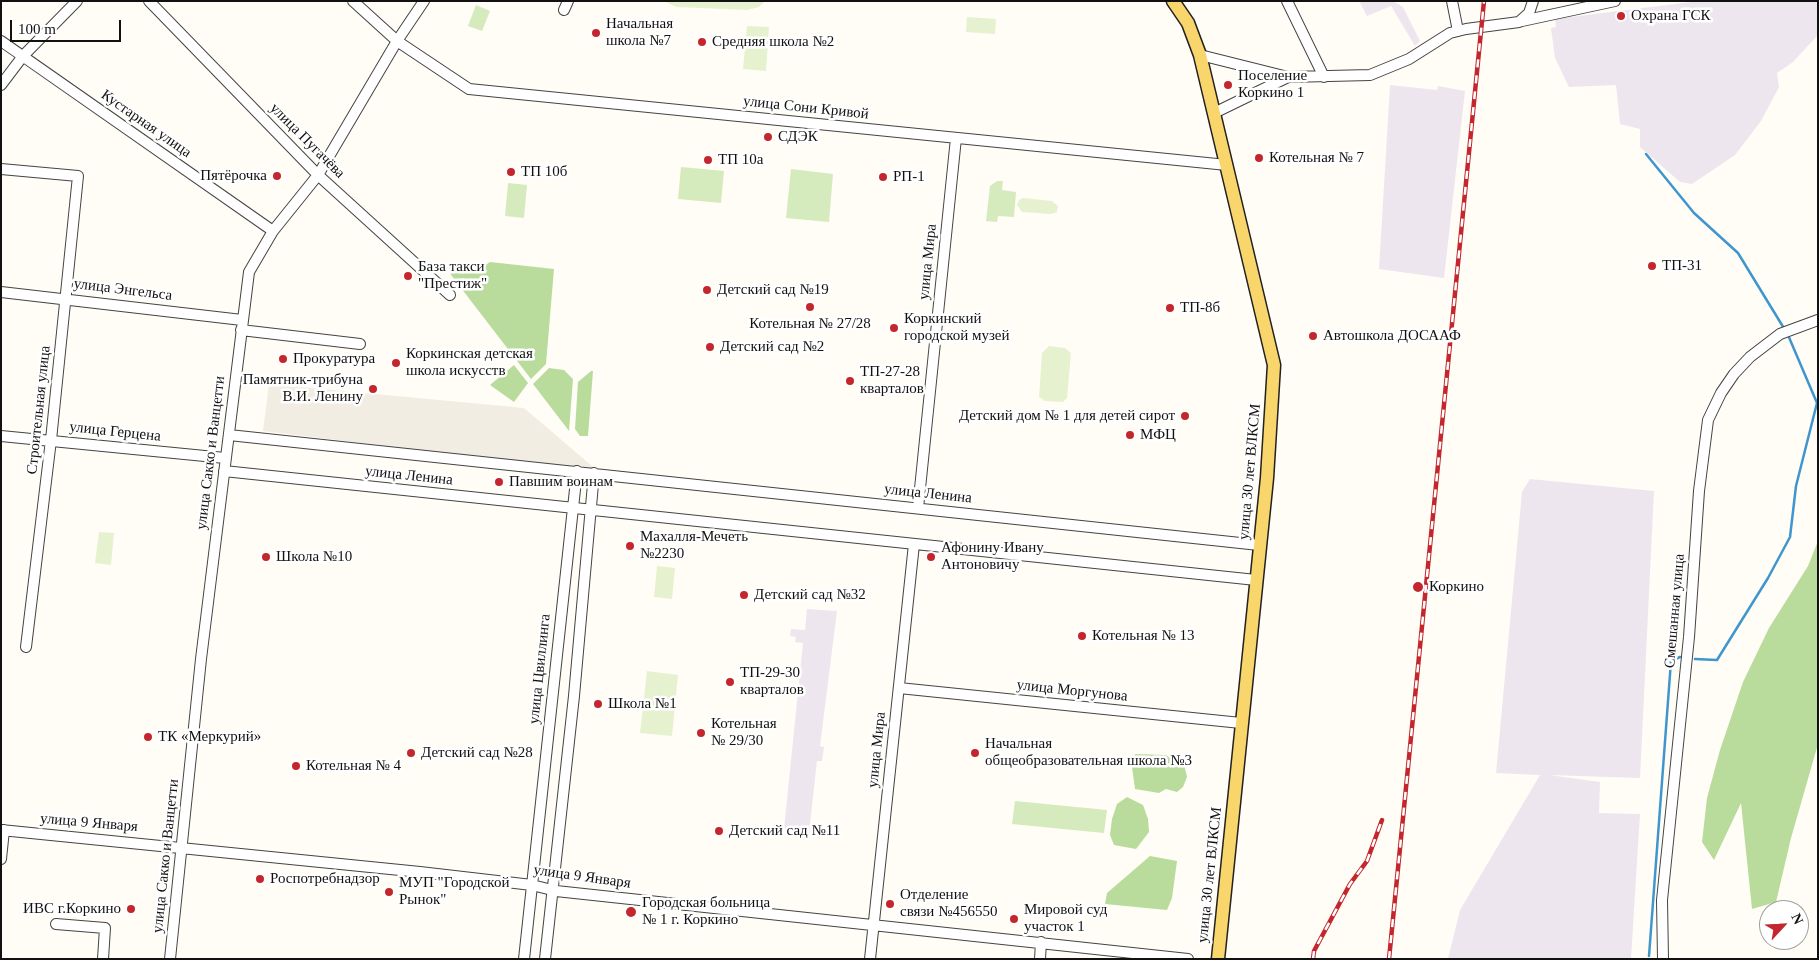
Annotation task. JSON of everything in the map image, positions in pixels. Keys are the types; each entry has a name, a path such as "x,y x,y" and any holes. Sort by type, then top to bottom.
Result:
{"main road":[{"name":"улица 30 лет ВЛКСМ","path":"1174,1 1188,23 1200,55 1274,365 1269,451 1218,959"}],"street":[{"path":"1,85 23,56 77,1"},
{"name":"улица Пугачёва","path":"149,1 318,175 450,295"},
{"name":"улица Сони Кривой","path":"353,1 397,41 469,89 1227,165"},
{"name":"улица Сакко и Ванцетти","path":"170,959 225,458 249,272 273,231 318,175 397,41 424,1"},
{"path":"1287,1 1324,77"},
{"path":"1452,1 1458,30"},
{"path":"1519,22 1529,13 1533,1"},
{"path":"1200,55 1288,77 1362,76 1378,73 1409,59 1458,30 1519,22 1615,1"},
{"name":"Кустарная улица","path":"1,41 273,231"},
{"path":"1214,113 1288,77"},
{"name":"улица Мира","path":"918,508 956,138"},
{"name":"Строительная улица","path":"1,168 78,176 51,440 26,646"},
{"name":"улица Энгельса","path":"1,292 65,298 360,344"},
{"name":"Смешанная улица","path":"1662,959 1662,900 1689,637 1699,490 1708,420 1721,393 1750,356 1780,334 1818,320"},
{"name":"улица Ленина","path":"229,435 1259,544"},
{"name":"улица Герцена","path":"1,436 225,458"},
{"name":"улица Ленина","path":"224,471 1256,580"},
{"name":"улица Цвиллинга","path":"524,959 577,471"},
{"path":"545,959 594,473"},
{"name":"улица Мира","path":"870,959 914,544"},
{"name":"улица Моргунова","path":"899,688 1242,723"},
{"path":"1,859 3,830"},
{"name":"улица 9 Января","path":"3,830 182,847 532,885 552,890 874,923 1188,959"},
{"path":"56,924 105,928 103,959"},
{"path":"1040,959 1041,942"}],"shaded area":[{"path":"1359,1 1393,1 1403,7 1420,41 1415,46 1391,6 1367,16"},
{"path":"1699,1 1818,1 1818,35 1793,62 1777,73 1779,87 1761,121 1735,155 1692,184 1680,182 1640,147 1640,129 1620,124 1616,85 1569,87 1555,58 1551,28 1556,27 1555,19"},
{"path":"1390,85 1437,90 1438,86 1465,91 1444,278 1379,269"},
{"path":"269,384 524,408 599,472 263,431"},
{"path":"1530,479 1654,491 1640,778 1549,775 1600,782 1599,813 1640,814 1631,959 1448,959 1460,910 1540,775 1496,773 1522,492"},
{"path":"807,609 837,611 820,746 824,747 822,761 817,761 809,833 784,829 803,643 795,642 796,637 790,636 791,629 805,630"}],"green space":[{"path":"664,1 765,1 759,7 747,10 676,7"},
{"path":"476,5 490,11 482,31 468,26"},
{"path":"967,17 996,19 995,34 966,32"},
{"path":"747,26 769,27 766,71 743,69"},
{"path":"681,167 724,171 721,203 678,199"},
{"path":"791,169 833,174 829,222 786,218"},
{"path":"997,181 1003,181 1002,190 1016,192 1014,217 998,216 997,222 986,221 990,186"},
{"path":"508,183 527,185 524,218 505,216"},
{"path":"1023,198 1052,201 1058,206 1057,212 1051,214 1022,212 1017,205 1019,200"},
{"path":"490,262 554,269 546,364 531,379 451,275 448,265 482,267"},
{"path":"1049,346 1065,348 1071,353 1067,398 1063,402 1045,401 1039,397 1042,353"},
{"path":"514,365 528,383 514,402 490,385"},
{"path":"549,368 564,370 573,379 569,431 533,384"},
{"path":"593,371 588,436 580,436 575,429 578,382"},
{"path":"99,532 114,533 111,565 95,563"},
{"path":"1818,541 1818,744 1791,838 1776,900 1759,900 1759,907 1752,909 1741,803 1714,860 1702,842 1707,798 1720,750 1743,682 1769,628 1808,566"},
{"path":"657,566 675,568 672,599 654,597"},
{"path":"647,671 678,675 672,736 640,733"},
{"path":"1135,754 1165,755 1184,764 1187,777 1183,787 1177,792 1166,789 1159,793 1135,789 1132,767"},
{"path":"1127,797 1143,805 1148,819 1149,832 1136,849 1114,845 1110,835 1112,819 1117,804"},
{"path":"1015,801 1107,810 1104,833 1012,824"},
{"path":"1150,856 1177,861 1172,898 1167,910 1105,904 1107,893"}],"waterway":[{"path":"1646,154 1694,213 1738,253 1785,330"},
{"path":"1695,659 1717,660 1768,578 1790,537 1796,486 1817,403 1788,335"},
{"path":"1649,956 1671,661 1680,657"}],"railway":[{"path":"1389,959 1484,1"},
{"path":"1313,959 1314,951 1350,884 1367,861 1382,820"}],"place":[{"name":"Охрана ГСК","path":"1621,16"},
{"name":"Начальная школа №7","path":"596,33"},
{"name":"Средняя школа №2","path":"702,42"},
{"name":"Поселение Коркино 1","path":"1228,85"},
{"name":"СДЭК","path":"768,137"},
{"name":"Котельная № 7","path":"1259,158"},
{"name":"ТП 10а","path":"708,160"},
{"name":"ТП 10б","path":"511,172"},
{"name":"Пятёрочка","path":"277,176"},
{"name":"РП-1","path":"883,177"},
{"name":"ТП-31","path":"1652,266"},
{"name":"База такси \"Престиж\"","path":"408,276"},
{"name":"Детский сад №19","path":"707,290"},
{"name":"Котельная № 27/28","path":"810,307"},
{"name":"ТП-8б","path":"1170,308"},
{"name":"Коркинский городской музей","path":"894,328"},
{"name":"Автошкола ДОСААФ","path":"1313,336"},
{"name":"Детский сад №2","path":"710,347"},
{"name":"Прокуратура","path":"283,359"},
{"name":"Коркинская детская школа искусств","path":"396,363"},
{"name":"ТП-27-28 кварталов","path":"850,381"},
{"name":"Памятник-трибуна В.И. Ленину","path":"373,389"},
{"name":"Детский дом № 1 для детей сирот","path":"1185,416"},
{"name":"МФЦ","path":"1130,435"},
{"name":"Павшим воинам","path":"499,482"},
{"name":"Махалля-Мечеть №2230","path":"630,546"},
{"name":"Школа №10","path":"266,557"},
{"name":"Афонину Ивану Антоновичу","path":"931,557"},
{"name":"Коркино","path":"1418,587"},
{"name":"Детский сад №32","path":"744,595"},
{"name":"Котельная № 13","path":"1082,636"},
{"name":"ТП-29-30 кварталов","path":"730,682"},
{"name":"Школа №1","path":"598,704"},
{"name":"Котельная № 29/30","path":"701,733"},
{"name":"ТК «Меркурий»","path":"148,737"},
{"name":"Детский сад №28","path":"411,753"},
{"name":"Начальная общеобразовательная школа №3","path":"975,753"},
{"name":"Котельная № 4","path":"296,766"},
{"name":"Детский сад №11","path":"719,831"},
{"name":"Роспотребнадзор","path":"260,879"},
{"name":"МУП \"Городской Рынок\"","path":"389,892"},
{"name":"Отделение связи №456550","path":"890,904"},
{"name":"ИВС г.Коркино","path":"131,909"},
{"name":"Городская больница № 1 г. Коркино","path":"631,912"},
{"name":"Мировой суд участок 1","path":"1014,919"}]}
